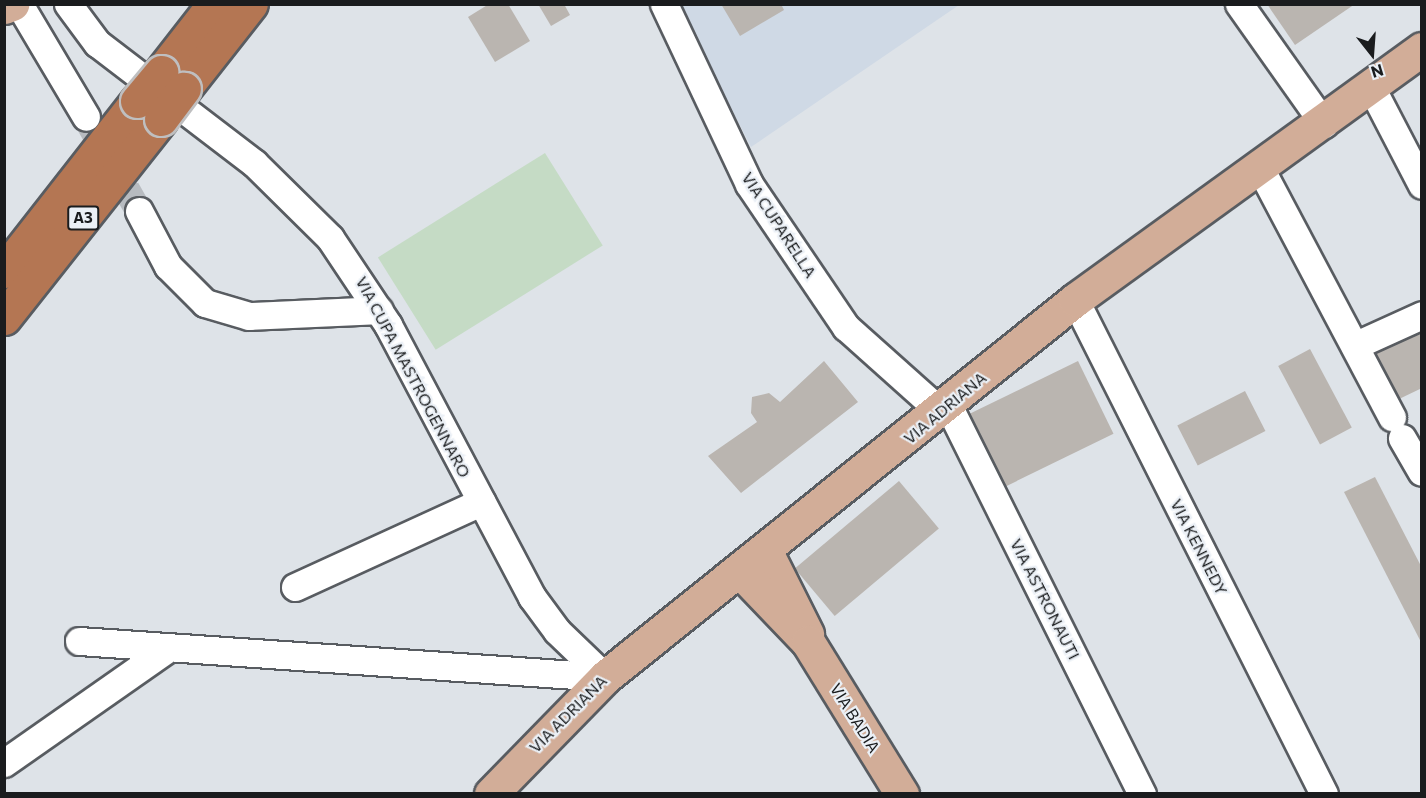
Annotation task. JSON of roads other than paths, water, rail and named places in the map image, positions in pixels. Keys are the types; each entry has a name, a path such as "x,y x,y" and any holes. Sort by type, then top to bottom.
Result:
{"highway":[{"name":"A3","path":"172,81 214,4"},
{"name":"A3","path":"4,318 149,110 172,81 251,4"},
{"name":"A3","path":"4,271 149,110"}],"main road":[{"path":"4,7 12,4"},
{"name":"VIA ADRIANA","path":"492,794 604,676 741,572 945,409 1075,300 1324,124 1422,49"},
{"name":"VIA BADIA","path":"766,552 807,627 808,642"},
{"name":"VIA BADIA","path":"741,572 808,642 902,794"}],"street":[{"path":"19,4 86,117"},
{"name":"VIA CUPA MASTROGENNARO","path":"29,4 70,11 97,43 289,194 330,238 379,310 544,616 604,676"},
{"name":"VIA CUPARELLA","path":"664,4 749,184 846,327 945,409"},
{"path":"1239,4 1324,124"},
{"path":"1372,89 1422,185"},
{"path":"1260,168 1422,472"},
{"path":"139,211 168,266 205,303 249,316 379,310"},
{"name":"VIA KENNEDY","path":"1075,300 1324,794"},
{"path":"1356,345 1422,315"},
{"name":"VIA ASTRONAUTI","path":"945,409 1142,794"},
{"path":"295,587 481,502"},
{"path":"79,641 167,649 604,676"},
{"path":"4,763 167,649"}],"tunnel":[{"path":"86,117 139,211"}]}
